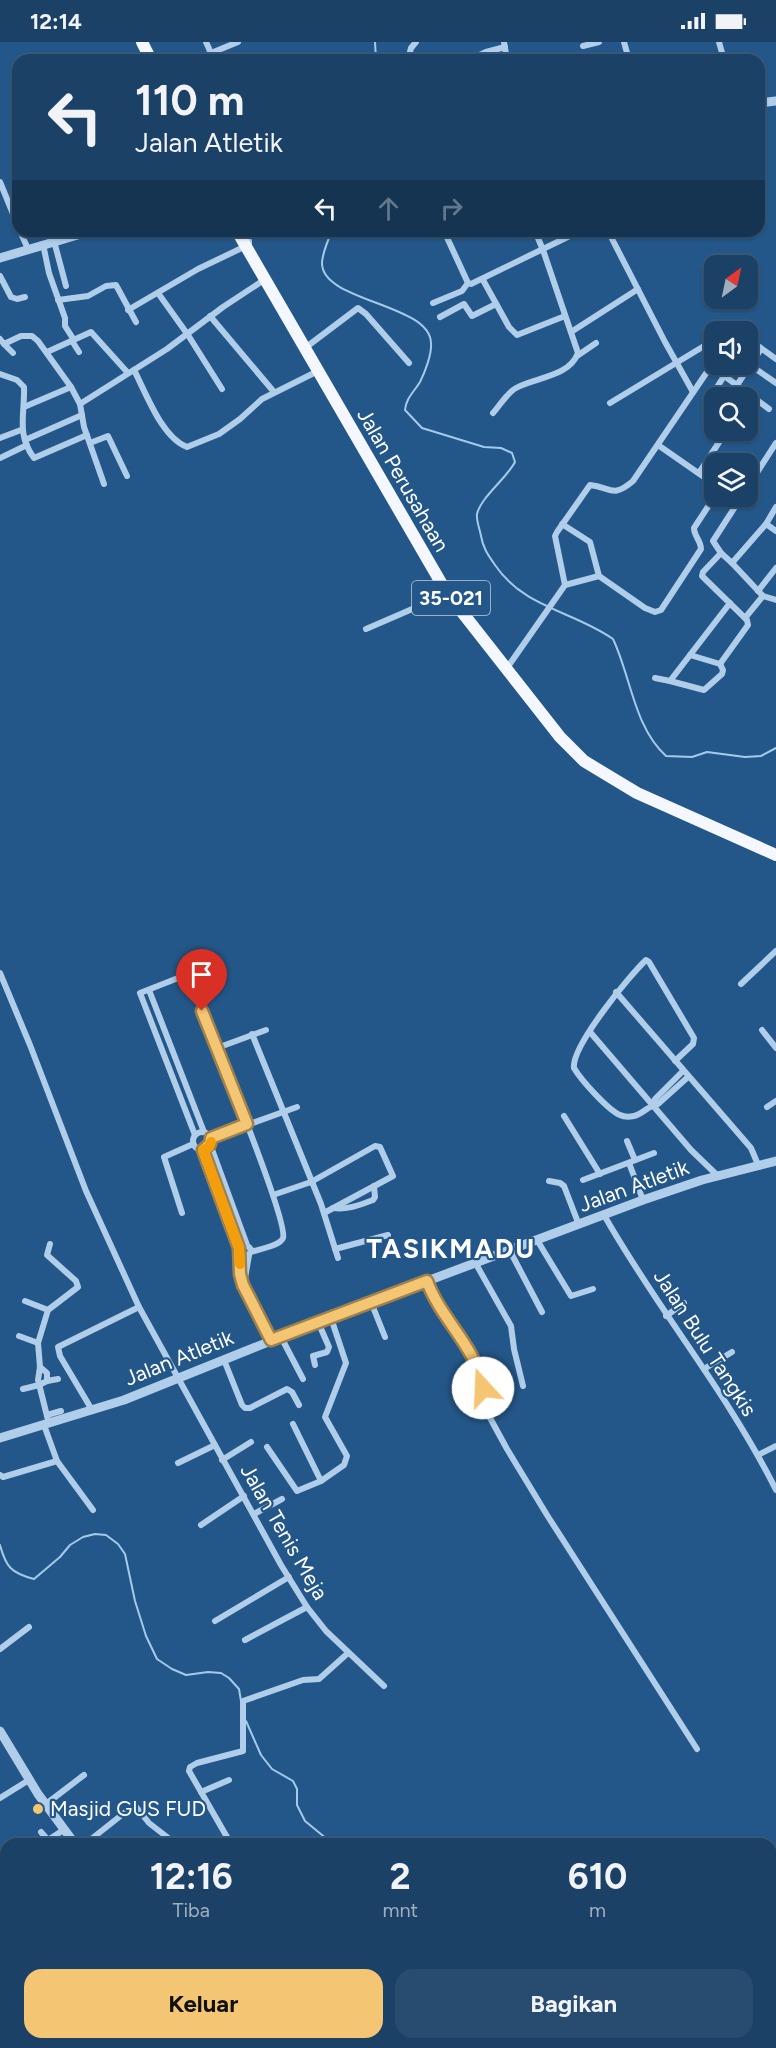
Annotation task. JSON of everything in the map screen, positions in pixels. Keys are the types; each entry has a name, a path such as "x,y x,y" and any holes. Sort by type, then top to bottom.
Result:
{"main road":[{"name":"Jalan Perusahaan","path":"240,237 447,593 560,737 584,761 638,793 776,855"}],"street":[{"path":"206,42 211,53 238,42"},
{"path":"584,46 599,42"},
{"path":"482,54 504,44"},
{"path":"0,182 12,211"},
{"path":"23,237 28,249"},
{"path":"0,258 69,237"},
{"path":"128,310 198,269 247,249 250,244 248,237"},
{"path":"447,237 468,283"},
{"path":"538,237 577,347 577,356"},
{"path":"433,303 462,291 468,283 483,279 568,237"},
{"path":"611,237 693,392"},
{"path":"54,241 66,286"},
{"path":"43,244 65,318 65,326 79,352"},
{"path":"0,276 11,297 17,299 25,297"},
{"path":"483,279 509,327 517,335 565,316"},
{"path":"80,404 188,334 210,316 264,280"},
{"path":"58,300 88,296 106,286 116,285 136,322"},
{"path":"572,332 638,289"},
{"path":"158,293 188,334 222,389"},
{"path":"440,316 464,304 473,316 496,304"},
{"path":"304,348 356,309 366,314 409,363"},
{"path":"210,316 274,392"},
{"path":"46,352 92,332 131,371 158,418 181,445 187,447 219,434 262,399 318,371"},
{"path":"2,341 30,335 38,341 71,387 80,404 87,435 104,484"},
{"path":"2,341 13,353"},
{"path":"493,413 514,389 558,373 577,356 596,344"},
{"path":"610,402 704,346"},
{"path":"758,347 776,359"},
{"path":"758,354 761,349"},
{"path":"758,371 776,383"},
{"path":"0,374 21,382 24,387 21,430 32,457 37,458 87,435"},
{"path":"565,585 555,536 562,524 589,486 593,484 615,491 627,486 639,474 705,375"},
{"path":"717,387 724,376 737,385 744,375"},
{"path":"24,407 71,387"},
{"path":"758,403 769,409"},
{"path":"0,458 26,442 82,415"},
{"path":"0,438 21,430"},
{"path":"90,443 108,436 127,476"},
{"path":"699,473 720,441"},
{"path":"758,471 776,443"},
{"path":"658,445 704,477"},
{"path":"562,524 590,542 599,576 645,608 655,612 661,609 700,549 701,545 694,533 694,528 708,507"},
{"path":"735,507 713,541 721,553 761,593 776,600"},
{"path":"732,563 766,524 776,507"},
{"path":"766,524 776,531"},
{"path":"720,664 748,626 745,618 702,576 721,553"},
{"path":"745,618 776,567"},
{"path":"507,668 565,585 599,576"},
{"path":"366,629 447,593"},
{"path":"670,681 730,603"},
{"path":"655,678 704,690 722,674 720,664 690,655"},
{"path":"741,984 776,951"},
{"path":"675,1061 692,1045 694,1038 649,962 645,961 616,992 590,1032 573,1063 575,1071 619,1115 626,1117 636,1115 653,1104 658,1104 688,1077"},
{"path":"203,1150 197,1149 194,1144 195,1135 140,994 206,967"},
{"name":"Jalan Tenis Meja","path":"0,974 96,1215 139,1307 222,1460 308,1607 326,1631 384,1686"},
{"path":"187,975 247,1124 273,1195 284,1237 280,1242 249,1251 241,1256"},
{"path":"149,990 204,1132 210,1141 249,1251 243,1285"},
{"path":"616,992 751,1148 759,1167"},
{"path":"217,1048 266,1030"},
{"path":"762,1030 776,1048"},
{"path":"590,1032 691,1150 719,1177"},
{"path":"252,1034 324,1213 338,1258"},
{"path":"168,1066 177,1062"},
{"path":"653,1104 655,1099 683,1071"},
{"path":"766,1107 776,1101"},
{"path":"203,1150 210,1141 247,1124 297,1107"},
{"path":"564,1116 600,1174"},
{"path":"195,1135 204,1132"},
{"path":"627,1142 643,1200"},
{"path":"182,1213 164,1157 194,1144"},
{"path":"273,1195 311,1182 377,1145 381,1148 394,1174 324,1213"},
{"path":"203,1150 239,1248 243,1285 303,1379"},
{"path":"583,1180 654,1153"},
{"name":"Jalan Atletik","path":"0,1438 47,1421 124,1400 318,1322 643,1200 702,1180 776,1161"},
{"path":"549,1181 564,1186 579,1224"},
{"path":"333,1208 353,1208 373,1200 374,1186"},
{"name":"Jalan Bulu Tangkis","path":"604,1215 666,1316 704,1369 758,1455 773,1479 776,1490"},
{"path":"335,1249 388,1235"},
{"path":"537,1240 571,1296 592,1289"},
{"path":"50,1244 47,1255 71,1276 78,1287 48,1310 38,1343 40,1367 37,1375 57,1461 93,1510"},
{"path":"239,1248 243,1245 249,1251"},
{"path":"510,1251 542,1312"},
{"path":"476,1264 511,1326 523,1386"},
{"path":"427,1281 454,1330 465,1342 481,1377 489,1416 507,1449 697,1749"},
{"path":"25,1301 48,1310"},
{"path":"371,1302 385,1337"},
{"path":"666,1316 684,1303"},
{"path":"92,1410 60,1356 58,1347 139,1307"},
{"path":"267,1447 297,1491 321,1481 344,1466 347,1461 325,1417 346,1364 331,1318"},
{"path":"315,1365 313,1356 327,1352 329,1347 318,1322"},
{"path":"19,1336 38,1343"},
{"path":"704,1369 732,1352"},
{"path":"224,1360 245,1408 250,1408 286,1389 290,1390 299,1405"},
{"path":"40,1367 47,1373 47,1381"},
{"path":"23,1389 58,1379"},
{"path":"47,1421 61,1411"},
{"path":"293,1424 321,1481"},
{"path":"222,1460 251,1442"},
{"path":"178,1463 215,1445"},
{"path":"758,1455 776,1446"},
{"path":"0,1475 3,1477 57,1461"},
{"path":"201,1525 244,1496"},
{"path":"254,1514 282,1499"},
{"path":"215,1621 289,1577"},
{"path":"245,1640 308,1607"},
{"path":"0,1649 29,1627"},
{"path":"228,1838 189,1771 190,1767 244,1750 242,1703 245,1700 303,1680 319,1678 348,1653"},
{"path":"0,1731 30,1780 71,1838"},
{"path":"46,1804 84,1775"},
{"path":"0,1798 30,1780"},
{"path":"201,1792 229,1780"},
{"path":"93,1838 133,1806 156,1829 170,1838"},
{"path":"51,1838 65,1829"},
{"path":"41,1832 46,1838"}],"waterway":[{"path":"375,42 376,54"},
{"path":"330,237 322,262 326,275 338,286 355,295 396,310 413,319 426,330 431,343 429,358 422,378 405,410 422,428 484,447 501,448 512,453 515,462 483,501 477,514 484,548 507,579 520,591 535,600 613,639 640,716 655,744 666,756 692,757 707,752 745,757 761,756 776,748"},
{"path":"0,1545 7,1564 20,1574 34,1579 60,1557 70,1545 83,1537 95,1534 106,1535 118,1544 125,1554 135,1601 146,1636 157,1659 186,1675 221,1673 239,1689 241,1701"},
{"path":"246,1721 261,1755 272,1769 293,1781 297,1789 297,1805 305,1821 326,1838"}],"slow traffic":[{"path":"211,1142 209,1147 203,1150 239,1248 240,1264"}],"place":[{"name":"Masjid GUS FUD","path":"38,1809"}],"district":[{"name":"TASIKMADU","path":"451,1249"}],"route":[{"path":"202,1011 247,1124 211,1138 209,1147 203,1150 239,1248 240,1274 243,1285 271,1340 427,1281 454,1330 465,1342 480,1372 483,1388"}]}
